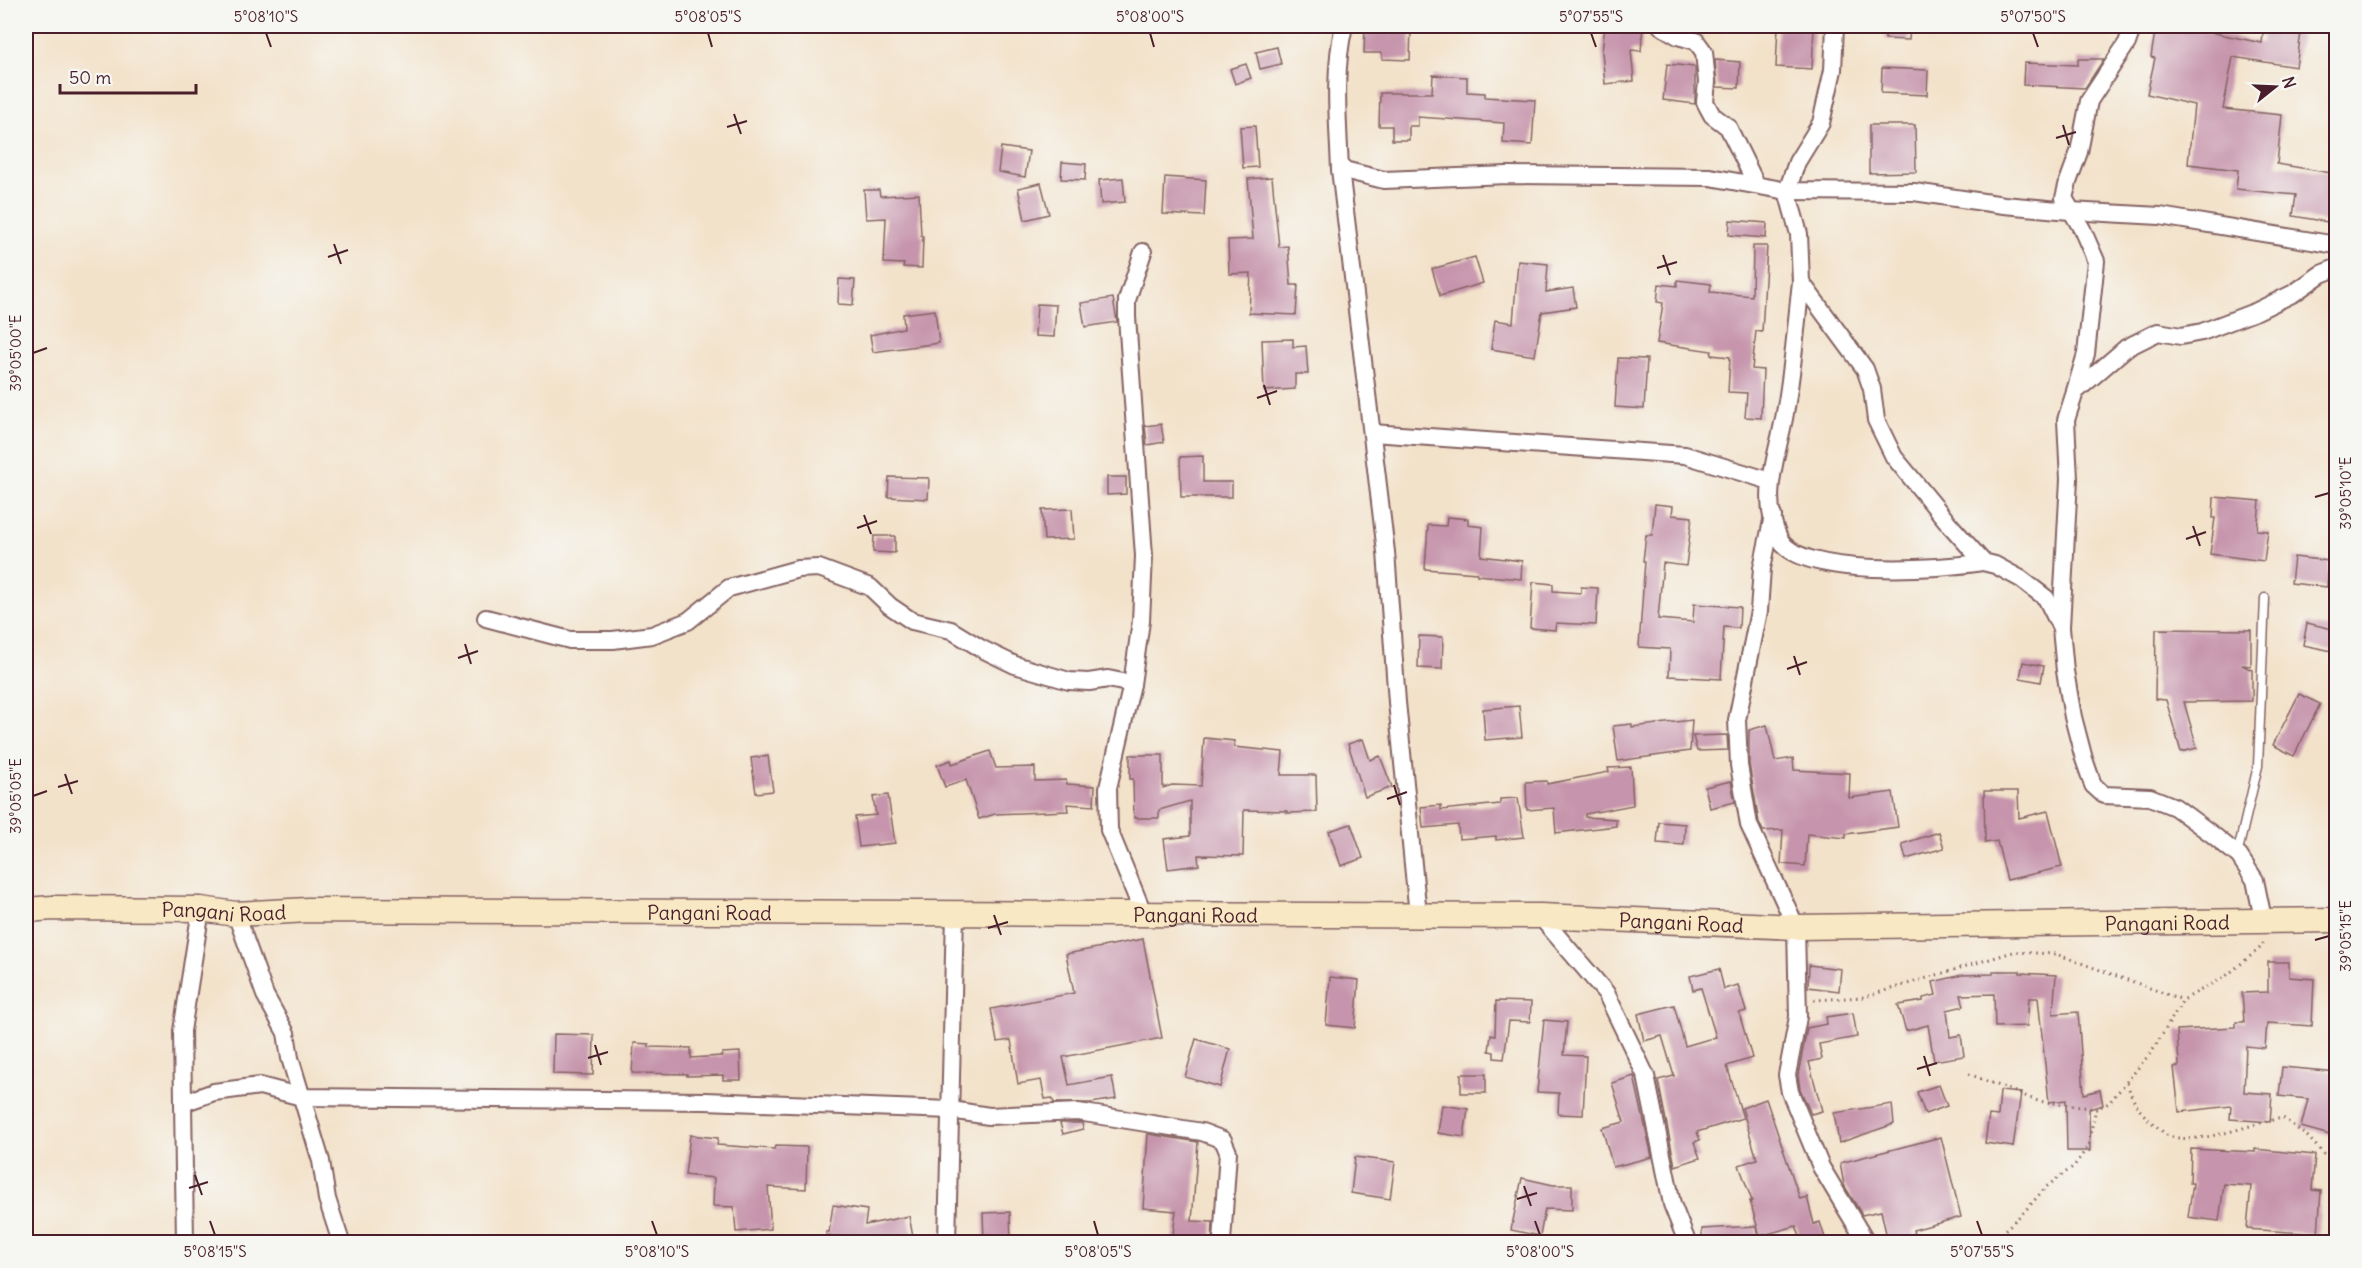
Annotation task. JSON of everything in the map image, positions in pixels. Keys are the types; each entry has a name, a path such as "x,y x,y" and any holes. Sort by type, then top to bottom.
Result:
{"main road":[{"name":"Pangani Road","path":"26,910 53,908 201,909 236,914 308,910 1540,916 1797,927 2271,919 2337,920"}],"street":[{"path":"1344,26 1341,38 1338,96 1340,168 1386,552 1418,915"},
{"path":"1661,26 1678,36 1696,41 1704,52 1707,82 1705,102 1712,115 1728,127 1756,184"},
{"path":"1835,26 1833,70 1821,123 1797,162 1787,191 1799,234 1801,282 1785,414 1770,481 1773,516 1779,539 1795,555 1826,563 1912,569 1983,562 1995,565 2021,579 2046,598 2061,628"},
{"path":"2133,26 2127,44 2089,101 2079,152 2064,198 2082,229 2096,261 2086,354 2066,420 2069,479 2061,628 2065,671 2073,717 2093,785 2104,795 2150,797 2175,807 2237,855 2255,880 2271,919"},
{"path":"1340,168 1384,180 1585,175 1620,178 1710,177 1787,191 1914,192 2004,205 2160,216 2337,245"},
{"path":"1143,252 1127,300 1144,556 1142,621 1132,684 1108,788 1109,830 1144,915"},
{"path":"2074,392 2126,348 2158,332 2181,336 2202,332 2257,311 2294,293 2321,274 2337,268"},
{"path":"1801,282 1865,369 1872,388 1876,420 1894,457 1983,562"},
{"path":"1372,433 1685,455 1770,481"},
{"path":"1773,516 1762,568 1759,611 1737,720 1738,765 1749,825 1797,927 1798,1017 1787,1075 1790,1092 1821,1167 1866,1242"},
{"path":"486,618 570,640 613,640 652,635 688,621 729,588 798,569 819,568 870,587 890,606 912,621 951,630 1015,665 1069,681 1089,682 1108,679 1132,684"},
{"path":"184,1242 182,1031 201,909"},
{"path":"947,1242 955,913"},
{"path":"236,914 265,995 286,1033 290,1058 321,1161 327,1199 341,1242"},
{"path":"1540,916 1606,993 1646,1076 1672,1204 1687,1242"},
{"path":"183,1103 214,1092 260,1086 302,1097 705,1101 951,1110 989,1116 1078,1112 1202,1132 1223,1140 1228,1152 1222,1242"}],"lane":[{"path":"2237,855 2258,766 2265,598"}],"path":[{"path":"1970,1074 2038,1101 2096,1109 2109,1103 2153,1050 2183,1000 2226,976 2259,950 2271,919"},
{"path":"1797,1000 1864,997 2013,952 2056,954 2183,1000"},
{"path":"2127,1083 2133,1103 2146,1118 2168,1136 2192,1139 2283,1118 2308,1137 2337,1167"},
{"path":"1992,1242 2024,1212 2046,1187 2074,1166 2087,1148 2096,1109"}],"building":[{"path":"1365,26 1411,26 1410,60 1382,59 1382,53 1364,53"},
{"path":"1605,26 1643,26 1641,51 1631,50 1634,81 1605,84 1602,52"},
{"path":"1778,26 1814,26 1812,69 1776,67"},
{"path":"1885,26 1910,26 1909,40 1885,39"},
{"path":"2156,26 2186,26 2262,43 2264,26 2302,26 2296,67 2233,57 2223,109 2282,115 2277,164 2337,174 2334,223 2293,216 2296,195 2236,189 2238,170 2188,164 2194,105 2147,94 2155,58 2151,57"},
{"path":"1277,47 1281,64 1260,69 1256,52"},
{"path":"2078,59 2104,59 2085,88 2023,85 2024,63 2078,65"},
{"path":"1715,60 1740,62 1739,88 1717,87"},
{"path":"1246,64 1251,78 1235,84 1230,69"},
{"path":"1667,64 1695,67 1695,104 1663,100"},
{"path":"1882,68 1928,70 1927,95 1881,93"},
{"path":"1433,75 1467,77 1467,92 1485,93 1485,97 1535,100 1532,145 1503,143 1504,123 1418,117 1418,126 1409,126 1409,140 1392,140 1392,126 1379,126 1380,93 1432,93"},
{"path":"1869,125 1915,125 1916,172 1869,173"},
{"path":"1255,126 1258,167 1243,168 1240,127"},
{"path":"1001,147 1029,151 1025,177 998,172"},
{"path":"1062,162 1086,164 1085,180 1061,179"},
{"path":"1165,177 1206,180 1204,216 1163,214"},
{"path":"1272,177 1279,247 1288,246 1291,285 1298,285 1296,315 1249,313 1251,273 1229,274 1228,240 1253,239 1248,179"},
{"path":"1123,178 1125,202 1101,204 1099,180"},
{"path":"1041,183 1049,214 1025,220 1018,188"},
{"path":"864,190 879,190 880,196 919,194 921,236 923,236 922,268 884,263 886,218 866,219"},
{"path":"1730,220 1767,223 1766,238 1729,235"},
{"path":"1753,246 1767,246 1762,332 1756,331 1752,369 1763,370 1761,418 1745,417 1747,393 1728,392 1730,357 1711,355 1712,351 1657,343 1663,303 1657,302 1659,284 1677,286 1677,280 1711,284 1710,292 1752,296"},
{"path":"1475,257 1483,283 1440,296 1432,269"},
{"path":"1518,261 1548,264 1546,292 1573,288 1576,307 1542,312 1535,356 1491,349 1495,320 1513,323"},
{"path":"839,279 855,280 853,305 838,304"},
{"path":"1113,298 1117,322 1085,327 1081,303"},
{"path":"1037,304 1056,305 1054,337 1035,336"},
{"path":"935,310 939,343 873,352 870,335 904,328 903,314"},
{"path":"1293,339 1293,347 1306,346 1308,374 1295,374 1295,389 1264,391 1262,340"},
{"path":"1618,358 1647,359 1644,409 1615,407"},
{"path":"1161,424 1164,442 1147,445 1145,426"},
{"path":"1203,456 1203,482 1232,482 1232,497 1181,497 1180,457"},
{"path":"889,477 929,478 928,499 888,497"},
{"path":"1107,477 1126,477 1126,494 1107,495"},
{"path":"2214,497 2260,501 2257,530 2268,531 2264,561 2210,554 2215,518 2213,518"},
{"path":"1655,504 1673,506 1672,515 1692,517 1686,566 1663,563 1658,619 1693,622 1694,604 1740,607 1739,628 1724,627 1721,679 1669,676 1670,649 1639,647 1645,561 1643,561 1646,535 1652,535"},
{"path":"1072,509 1074,539 1044,540 1042,510"},
{"path":"1447,517 1468,519 1468,525 1483,527 1481,556 1522,561 1521,579 1425,569 1428,525 1446,526"},
{"path":"874,536 895,536 895,553 873,552"},
{"path":"2294,557 2329,561 2327,587 2291,583"},
{"path":"1533,582 1553,584 1553,591 1581,593 1581,587 1598,588 1596,625 1556,623 1555,630 1530,628"},
{"path":"2307,623 2337,630 2337,652 2303,645"},
{"path":"2156,629 2251,630 2251,666 2242,665 2252,670 2252,701 2184,702 2197,748 2181,752 2166,700 2155,699"},
{"path":"1419,636 1443,637 1442,669 1418,668"},
{"path":"2023,662 2044,666 2041,682 2020,678"},
{"path":"2299,694 2320,704 2294,756 2273,745"},
{"path":"1519,706 1522,737 1485,740 1483,709"},
{"path":"1692,720 1690,751 1618,761 1613,726 1632,724 1632,727"},
{"path":"1767,725 1775,761 1793,758 1794,770 1850,773 1849,798 1893,792 1898,827 1846,834 1846,838 1807,834 1805,866 1781,864 1783,830 1763,831 1759,822 1749,764 1749,730"},
{"path":"1727,735 1728,750 1697,751 1693,736"},
{"path":"1204,738 1235,741 1234,747 1283,752 1281,775 1316,775 1317,812 1287,813 1287,811 1244,810 1243,856 1198,855 1199,865 1168,869 1164,839 1190,836 1190,801 1159,810 1159,818 1134,818 1130,755 1163,755 1163,788 1172,785 1201,786"},
{"path":"1363,739 1370,760 1380,756 1392,787 1365,797 1348,744"},
{"path":"990,751 996,768 1035,767 1035,781 1066,780 1067,784 1095,786 1094,806 1067,804 1068,811 995,814 979,819 966,780 945,787 937,765 951,760 952,764"},
{"path":"768,756 773,791 756,793 751,758"},
{"path":"1631,767 1633,805 1585,814 1585,817 1616,819 1616,826 1556,833 1554,808 1527,810 1526,782 1547,781 1547,784 1609,772 1608,768"},
{"path":"1731,781 1735,802 1710,808 1705,787"},
{"path":"1984,791 2018,791 2019,818 2048,811 2062,867 2007,880 1997,841 1985,843"},
{"path":"888,795 895,843 859,847 855,817 876,815 873,797"},
{"path":"1518,798 1524,837 1496,840 1496,836 1459,839 1458,825 1423,828 1421,807 1441,805 1441,810 1500,804 1500,799"},
{"path":"1659,822 1685,824 1684,845 1657,843"},
{"path":"1351,824 1363,858 1341,866 1329,831"},
{"path":"1939,832 1944,848 1906,859 1902,844"},
{"path":"1143,939 1162,1038 1063,1057 1069,1085 1112,1077 1116,1099 1091,1103 1054,1103 1052,1098 1045,1099 1041,1080 1018,1084 1011,1040 997,1042 991,1009 1074,993 1066,954"},
{"path":"2268,962 2289,962 2289,977 2314,979 2312,1026 2267,1023 2265,1048 2246,1046 2244,1092 2272,1094 2270,1122 2230,1119 2231,1106 2179,1112 2174,1067 2179,1066 2177,1030 2236,1027 2236,1022 2244,1022 2242,993 2268,992"},
{"path":"1809,965 1841,969 1839,991 1808,987"},
{"path":"1719,969 1724,989 1738,985 1746,1011 1739,1013 1752,1058 1727,1066 1743,1118 1697,1132 1700,1140 1694,1142 1700,1158 1675,1166 1658,1080 1674,1076 1662,1036 1644,1041 1638,1014 1674,1005 1685,1046 1716,1037 1701,988 1693,990 1690,976"},
{"path":"1993,971 2056,975 2053,1014 2078,1012 2084,1094 2100,1090 2103,1105 2089,1109 2090,1151 2067,1151 2066,1100 2049,1102 2038,998 2029,998 2027,1026 1995,1027 1994,994 1961,995 1964,1006 1947,1010 1950,1037 1961,1035 1964,1056 1934,1061 1928,1025 1906,1031 1898,1005 1923,1001 1923,998 1936,995 1933,982 1962,975 1993,974"},
{"path":"1330,977 1359,980 1355,1028 1326,1025"},
{"path":"1496,1001 1531,1002 1530,1022 1509,1021 1504,1059 1494,1058 1494,1052 1489,1051 1491,1035 1495,1036"},
{"path":"1853,1013 1857,1037 1819,1044 1822,1059 1809,1062 1822,1111 1811,1114 1800,1089 1798,1075 1807,1028 1827,1024 1826,1017"},
{"path":"1544,1020 1567,1022 1564,1055 1586,1056 1583,1115 1558,1114 1559,1093 1537,1092"},
{"path":"554,1034 594,1035 593,1075 553,1074"},
{"path":"1196,1039 1230,1049 1220,1087 1185,1077"},
{"path":"634,1043 649,1044 649,1047 691,1048 691,1058 740,1052 741,1080 723,1080 723,1075 632,1073"},
{"path":"2282,1067 2337,1072 2337,1137 2301,1127 2308,1099 2279,1096"},
{"path":"1461,1074 1486,1074 1486,1093 1461,1093"},
{"path":"1634,1076 1652,1157 1613,1167 1602,1128 1624,1122 1612,1083"},
{"path":"1939,1085 1947,1106 1925,1114 1917,1092"},
{"path":"2000,1091 2021,1093 2013,1147 1985,1143 1989,1115 1998,1116"},
{"path":"1766,1099 1800,1199 1807,1197 1814,1224 1820,1222 1825,1238 1802,1242 1796,1226 1760,1236 1750,1201 1752,1201 1739,1165 1757,1159 1742,1108"},
{"path":"1892,1104 1894,1124 1839,1143 1834,1113"},
{"path":"1442,1105 1468,1109 1464,1137 1438,1133"},
{"path":"1060,1123 1082,1123 1083,1129 1063,1134"},
{"path":"1148,1134 1198,1142 1192,1221 1213,1222 1212,1242 1172,1242 1176,1211 1143,1208"},
{"path":"690,1135 718,1138 717,1145 774,1149 775,1146 807,1147 806,1189 768,1187 771,1229 736,1232 734,1207 713,1206 714,1178 685,1175"},
{"path":"1941,1137 1961,1217 1913,1230 1916,1242 1888,1242 1881,1211 1862,1215 1844,1185 1840,1163"},
{"path":"2191,1149 2255,1152 2255,1149 2315,1155 2312,1190 2321,1191 2318,1234 2247,1229 2251,1186 2224,1184 2219,1221 2188,1217 2193,1183 2190,1183"},
{"path":"1355,1157 1395,1162 1390,1199 1351,1193"},
{"path":"1522,1178 1553,1185 1572,1185 1572,1210 1545,1209 1540,1236 1511,1230"},
{"path":"833,1205 867,1210 865,1225 909,1216 914,1242 882,1242 826,1235 826,1232 829,1232"},
{"path":"1010,1212 1011,1242 984,1242 983,1213"},
{"path":"1756,1226 1759,1242 1702,1242 1702,1229"}]}
